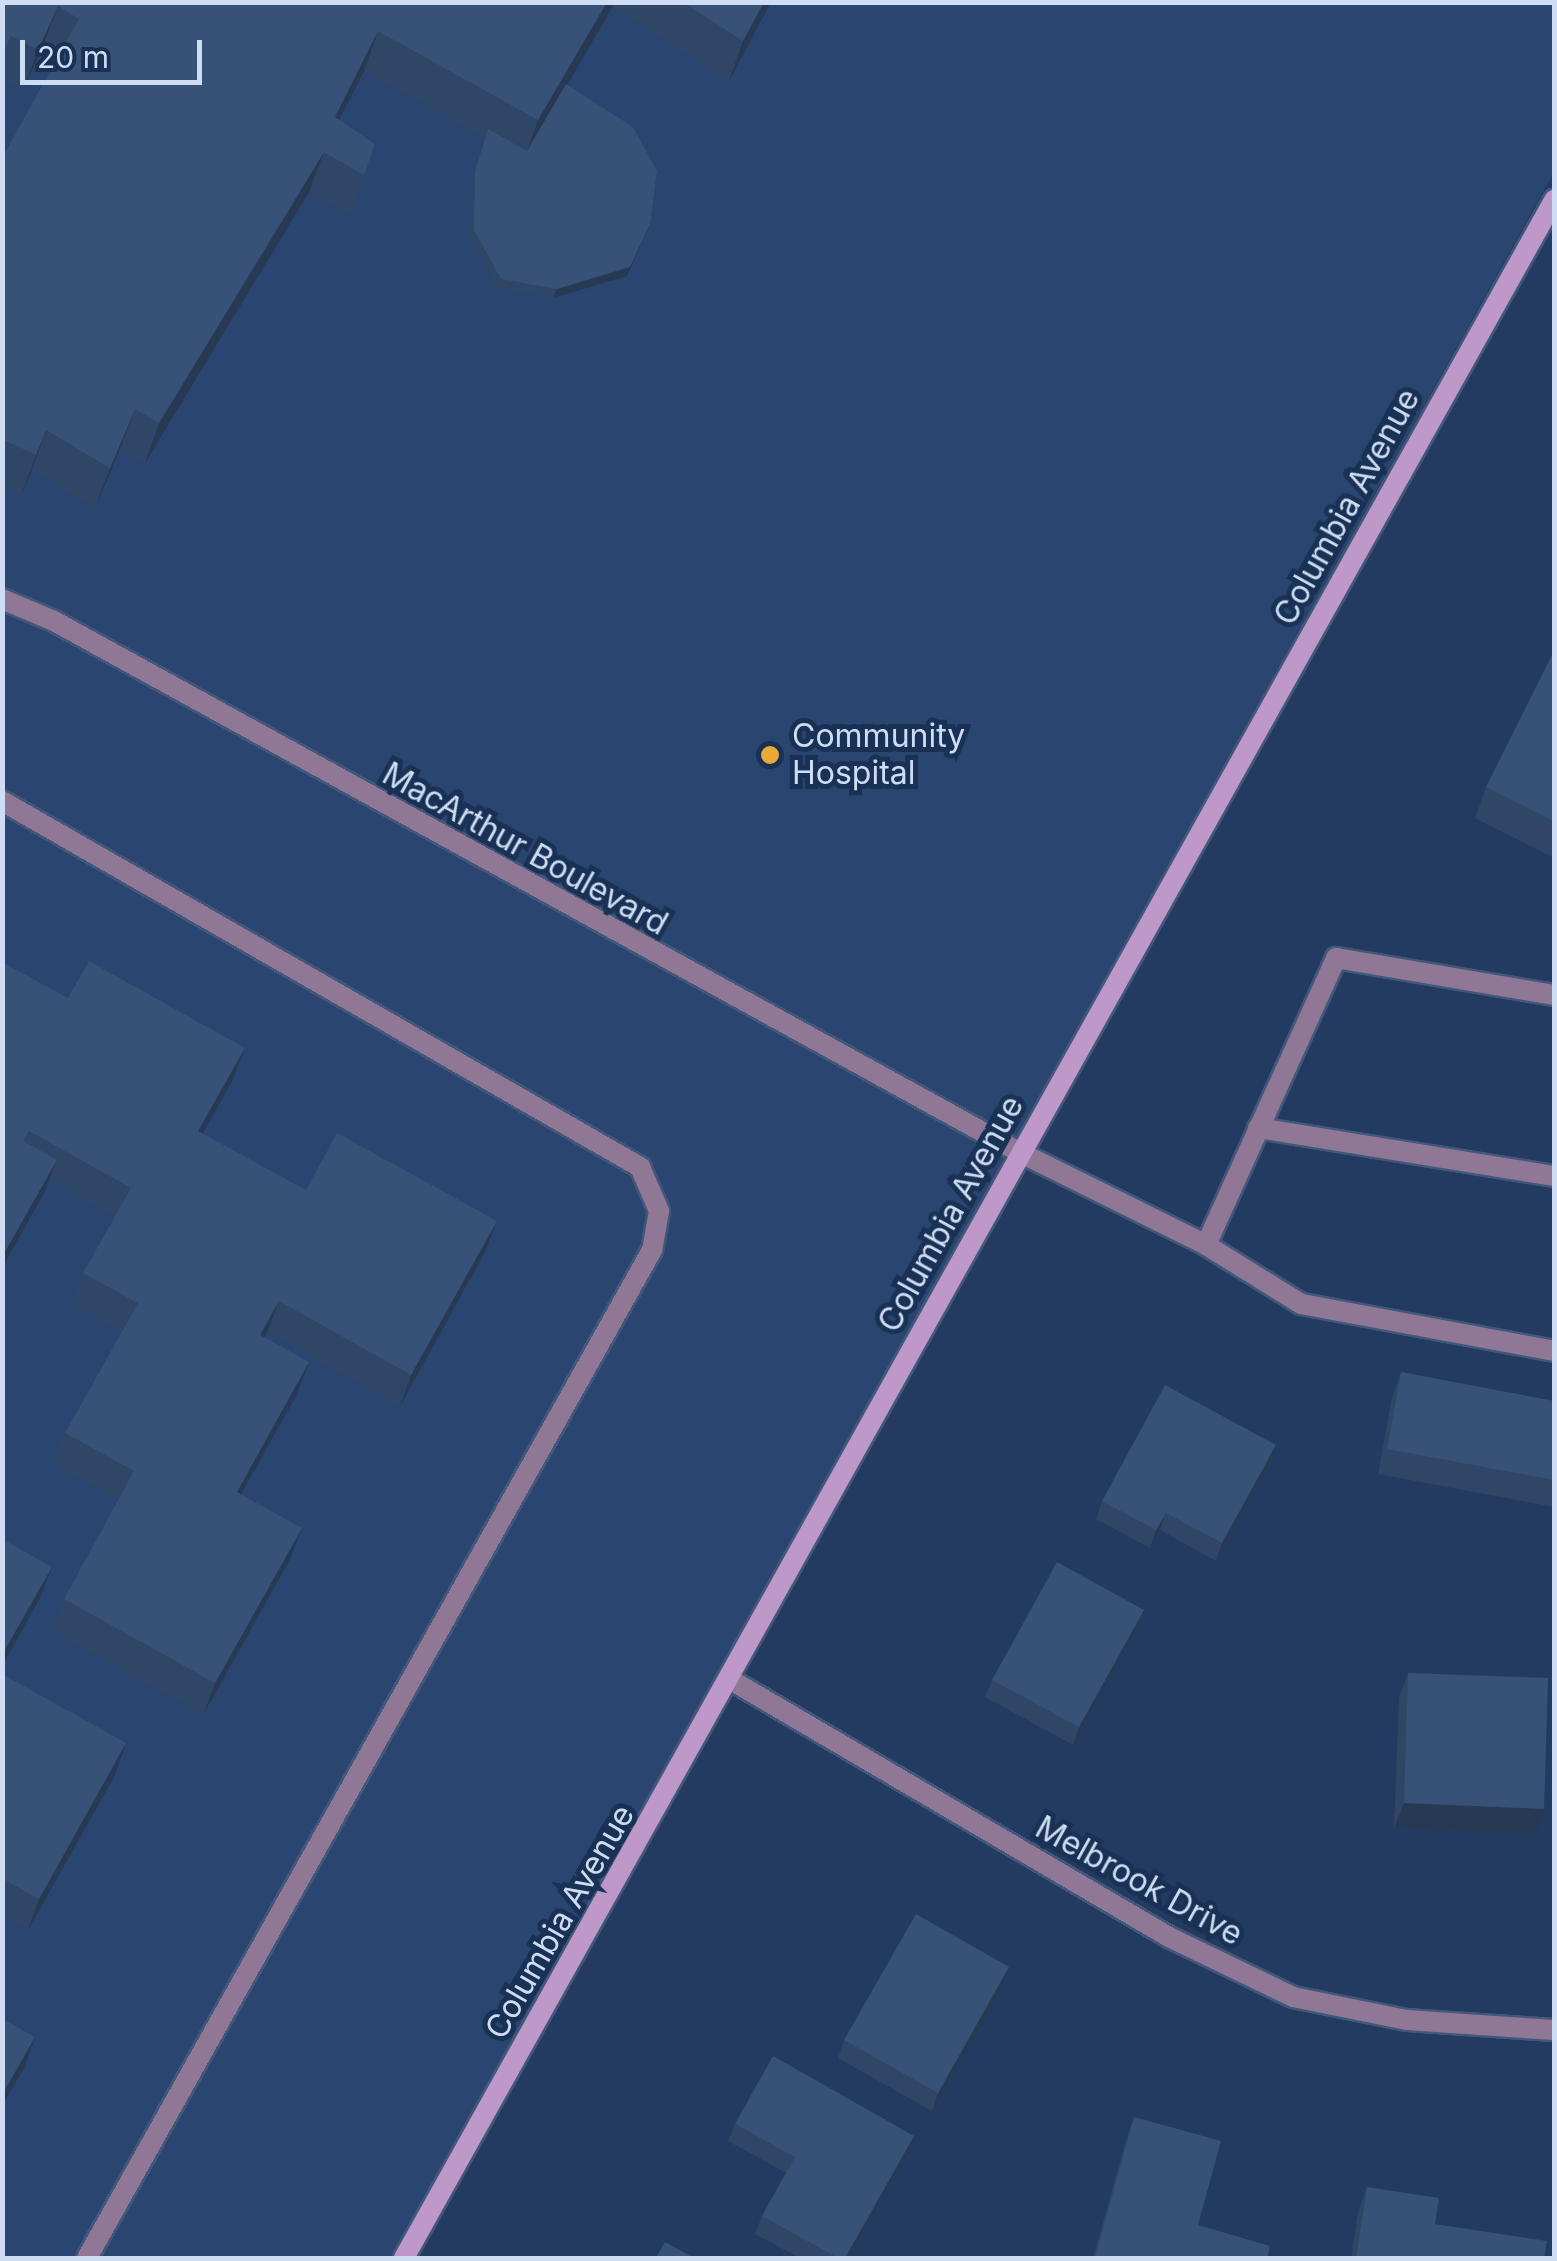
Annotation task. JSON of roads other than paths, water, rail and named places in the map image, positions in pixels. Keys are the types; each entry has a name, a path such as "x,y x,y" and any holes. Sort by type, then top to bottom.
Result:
{"street":[{"name":"Columbia Avenue","path":"404,2258 732,1680 1019,1152 1554,200"},
{"name":"MacArthur Boulevard","path":"2,600 54,620 1019,1152 1206,1245 1301,1304 1554,1351"},
{"path":"2,801 640,1167 659,1212 652,1250 87,2258"},
{"path":"1206,1245 1336,958 1554,995"},
{"path":"1258,1128 1554,1176"},
{"name":"Melbrook Drive","path":"732,1680 1169,1937 1293,1997 1407,2020 1554,2030"}],"place":[{"name":"Community Hospital","path":"770,755"}]}
